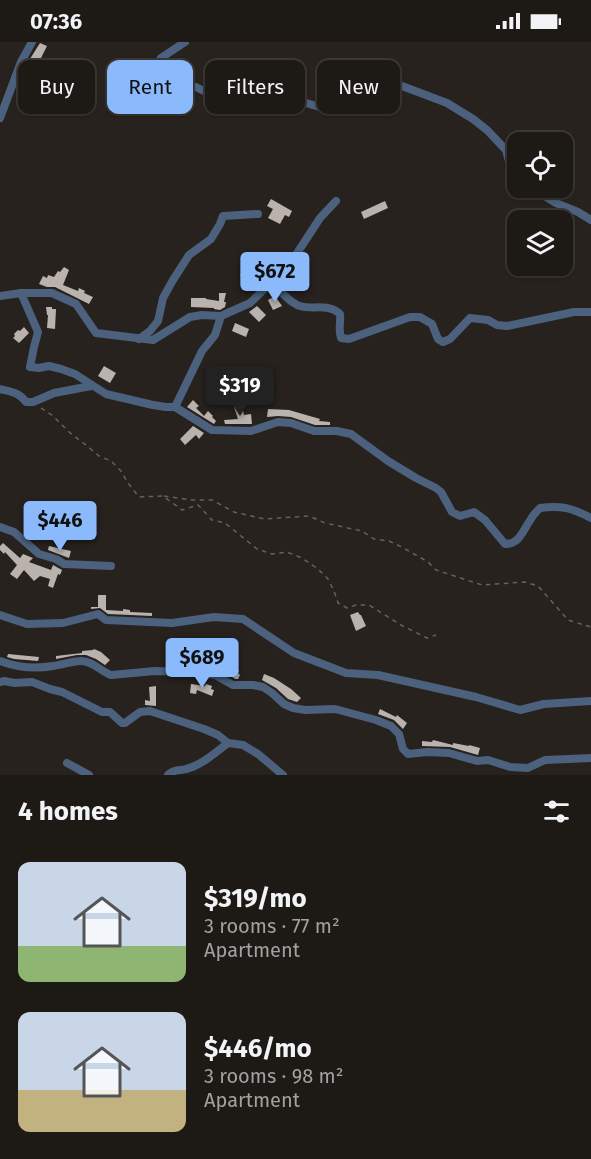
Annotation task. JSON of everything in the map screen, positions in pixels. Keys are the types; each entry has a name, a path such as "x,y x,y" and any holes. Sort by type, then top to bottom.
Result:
{"street":[{"path":"0,118 21,62 32,42"},
{"path":"185,42 161,58 154,70 158,84 196,87 210,94 226,108 240,108 283,96 336,112 388,85 402,86 447,103 473,119 487,130 507,154"},
{"path":"548,198 591,220"},
{"path":"0,296 52,293 76,304 96,333 153,340 190,317 221,315 250,303 290,264 320,218 336,201"},
{"path":"139,339 158,321 172,280 189,255 211,239 223,216 258,214"},
{"path":"268,286 300,306 336,309 340,314 341,338 349,339 410,317 420,317 432,324 438,339 443,342 450,339 470,318 488,320 497,325 507,326 574,312 591,312"},
{"path":"21,293 38,332 30,367 50,366 61,369 75,374 106,394 153,405 175,406 212,430 251,431 278,422 291,423 314,431 337,431 351,434 388,461 436,488 441,492 452,512 460,516 474,512 505,544 512,544 519,538 531,517 540,508 568,507 591,518"},
{"path":"175,406 202,351 215,335 221,315"},
{"path":"0,389 15,392 26,402 33,402 54,393 91,386"},
{"path":"0,527 14,532 39,554 64,564 111,566"},
{"path":"0,615 27,624 63,623 98,614 106,620 172,623 214,616 243,619 294,653 346,674 378,675 476,697 520,710 544,704 591,701"},
{"path":"0,661 11,665 50,667 80,661 91,662 104,673 111,675 155,671 215,675 233,685 263,687 284,704 293,708 335,709 391,726 399,734 403,749 408,754 448,753 477,761 488,760 510,767 528,768 545,760 591,758"},
{"path":"0,682 32,682 62,692 102,712 110,712 122,723 140,712 150,711 204,729 218,735 228,743 243,745 283,775"},
{"path":"168,775 172,771 196,765 228,743"},
{"path":"67,763 89,775"}],"path":[{"path":"33,402 53,416 99,456 111,461 139,496 212,500 234,512 264,519 309,516 325,523 362,531 374,539 389,541 402,547 428,562 436,570 482,585 525,582 538,586 568,620 591,627"},
{"path":"163,496 182,510 198,505 212,520 225,523 257,549 272,554 286,552 302,558 328,579 338,603 347,608 369,605 427,638 436,635"}],"building":[{"path":"40,43 47,46 39,60 29,60"},
{"path":"271,199 292,211 289,217 285,215 280,224 268,218 273,209 267,206"},
{"path":"385,201 388,208 364,219 361,212"},
{"path":"64,267 69,270 63,285 78,291 79,288 85,291 84,293 93,297 89,304 55,287 39,284 43,276 54,277"},
{"path":"244,270 253,277 255,275 262,282 255,289 240,275"},
{"path":"219,293 226,293 225,307 220,310 191,307 191,298 219,301"},
{"path":"275,296 282,306 273,310 268,300"},
{"path":"257,306 266,315 259,322 249,312"},
{"path":"46,307 56,309 55,329 47,328"},
{"path":"235,323 249,329 246,337 232,331"},
{"path":"24,327 29,333 19,343 13,338 14,334"},
{"path":"104,366 116,373 110,383 98,376"},
{"path":"193,400 199,406 196,408 204,416 208,411 213,416 216,421 214,424 187,407"},
{"path":"242,405 244,415 251,414 252,424 225,424 224,420 238,419 234,407"},
{"path":"268,409 289,410 320,419 319,421 330,422 330,425 315,425 291,417 267,417"},
{"path":"193,426 204,433 199,439 196,435 185,445 180,439"},
{"path":"3,543 20,558 23,554 33,558 29,562 51,570 53,565 62,570 53,588 48,586 50,579 40,576 34,581 24,570 17,579 10,574 17,565 5,552 4,554 0,550"},
{"path":"49,546 71,551 69,558 48,550"},
{"path":"98,595 106,595 106,610 123,611 123,609 130,610 130,612 152,613 152,616 108,614 100,608 91,609 91,607 98,607"},
{"path":"358,612 366,626 356,631 350,615"},
{"path":"94,649 110,660 105,665 86,655 56,659 56,656"},
{"path":"8,654 39,657 38,661 14,659 7,657"},
{"path":"204,661 224,666 225,661 231,663 240,675 238,679 235,679 227,673 203,667"},
{"path":"264,674 291,689 301,698 297,702 288,699 276,688 262,680"},
{"path":"191,684 212,686 211,689 214,690 212,696 197,690 196,694 190,693"},
{"path":"156,686 156,706 145,705 145,700 150,701 149,687"},
{"path":"380,709 396,717 397,715 407,723 403,729 394,720 378,714"},
{"path":"433,740 480,748 478,755 450,747 422,746 422,741 432,742"}]}
